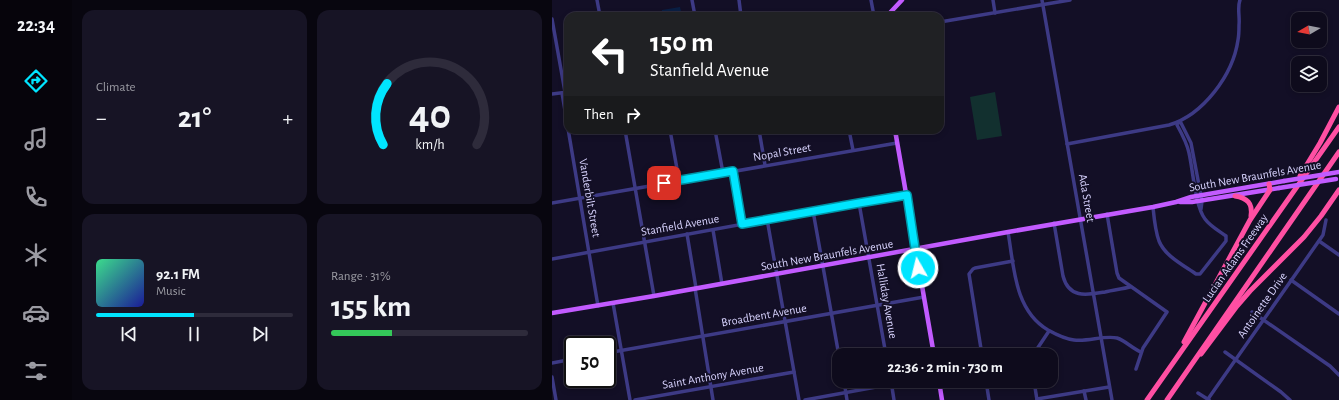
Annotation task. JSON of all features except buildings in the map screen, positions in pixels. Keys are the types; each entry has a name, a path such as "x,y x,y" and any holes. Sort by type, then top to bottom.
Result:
{"highway":[{"path":"1280,211 1320,143 1339,107"},
{"name":"Lucian Adams Freeway","path":"1146,400 1339,127"},
{"name":"Lucian Adams Freeway","path":"1166,400 1339,152"},
{"path":"1180,353 1187,335 1250,220 1270,190 1269,184"},
{"path":"1188,368 1207,348 1237,306 1304,237 1339,190"},
{"path":"1235,196 1246,199 1251,206 1252,210 1250,220"}],"main road":[{"path":"891,12 902,0"},
{"path":"896,134 933,348"},
{"name":"South New Braunfels Avenue","path":"552,313 869,258 1106,214 1153,207 1199,196 1339,172"},
{"name":"South New Braunfels Avenue","path":"1176,202 1200,201 1235,196 1338,178"},
{"path":"939,388 942,400"}],"street":[{"path":"597,0 599,12"},
{"path":"692,0 694,12"},
{"path":"739,0 740,12"},
{"path":"871,0 873,12"},
{"path":"993,0 995,13"},
{"path":"944,21 995,13 1043,2 1070,0"},
{"path":"1067,144 1160,127 1178,122 1194,111 1219,85 1230,68 1238,40 1240,26 1239,2 1235,0"},
{"name":"Ada Street","path":"1043,2 1112,400"},
{"name":"Vanderbilt Street","path":"552,19 564,86"},
{"path":"552,94 564,92"},
{"path":"1153,207 1159,241 1163,248 1169,255 1200,274 1226,241 1226,236 1208,222 1202,215 1189,153 1178,122"},
{"name":"Vanderbilt Street","path":"571,134 598,306"},
{"path":"626,134 654,296"},
{"path":"671,134 679,180"},
{"path":"716,134 723,173"},
{"path":"760,134 765,165"},
{"path":"850,134 853,150"},
{"name":"Nopal Street","path":"552,203 897,143"},
{"path":"733,171 742,224"},
{"name":"Stanfield Avenue","path":"552,259 767,219 907,195"},
{"name":"Halliday Avenue","path":"859,203 885,348"},
{"path":"813,211 838,348"},
{"path":"1106,214 1117,273 1121,280 1168,312 1141,352 1136,369"},
{"path":"767,219 799,400"},
{"name":"Antoinette Drive","path":"1208,400 1323,235 1326,220"},
{"path":"1054,224 1063,276 1070,289 1079,294 1093,294 1130,287"},
{"path":"713,230 722,284"},
{"path":"1008,232 1019,292 1025,306 1034,318 1049,331 1060,336 1073,340 1088,341 1111,338 1119,339 1141,352"},
{"path":"687,234 713,400"},
{"path":"1319,241 1339,255"},
{"path":"981,348 969,274 972,269 975,268 1013,261"},
{"path":"1291,280 1339,314"},
{"name":"Broadbent Avenue","path":"616,351 924,297"},
{"path":"614,303 630,400"},
{"path":"1252,312 1330,366 1339,375"},
{"path":"1038,348 1049,331"},
{"path":"1225,352 1290,400"},
{"path":"552,363 564,361"},
{"name":"Saint Anthony Avenue","path":"635,400 794,372"},
{"path":"552,377 556,400"},
{"path":"1035,388 1037,399 1109,387"},
{"path":"845,388 847,400"},
{"path":"805,400 868,388"},
{"path":"892,388 894,400"},
{"path":"987,388 989,400"},
{"path":"1084,391 1086,400"},
{"path":"1198,393 1208,400"}],"green space":[{"path":"995,92 1002,136 977,140 970,97"}],"water":[{"path":"680,7 681,12 662,12 662,10"}],"route":[{"path":"664,183 733,171 742,224 907,195 918,268"}]}
